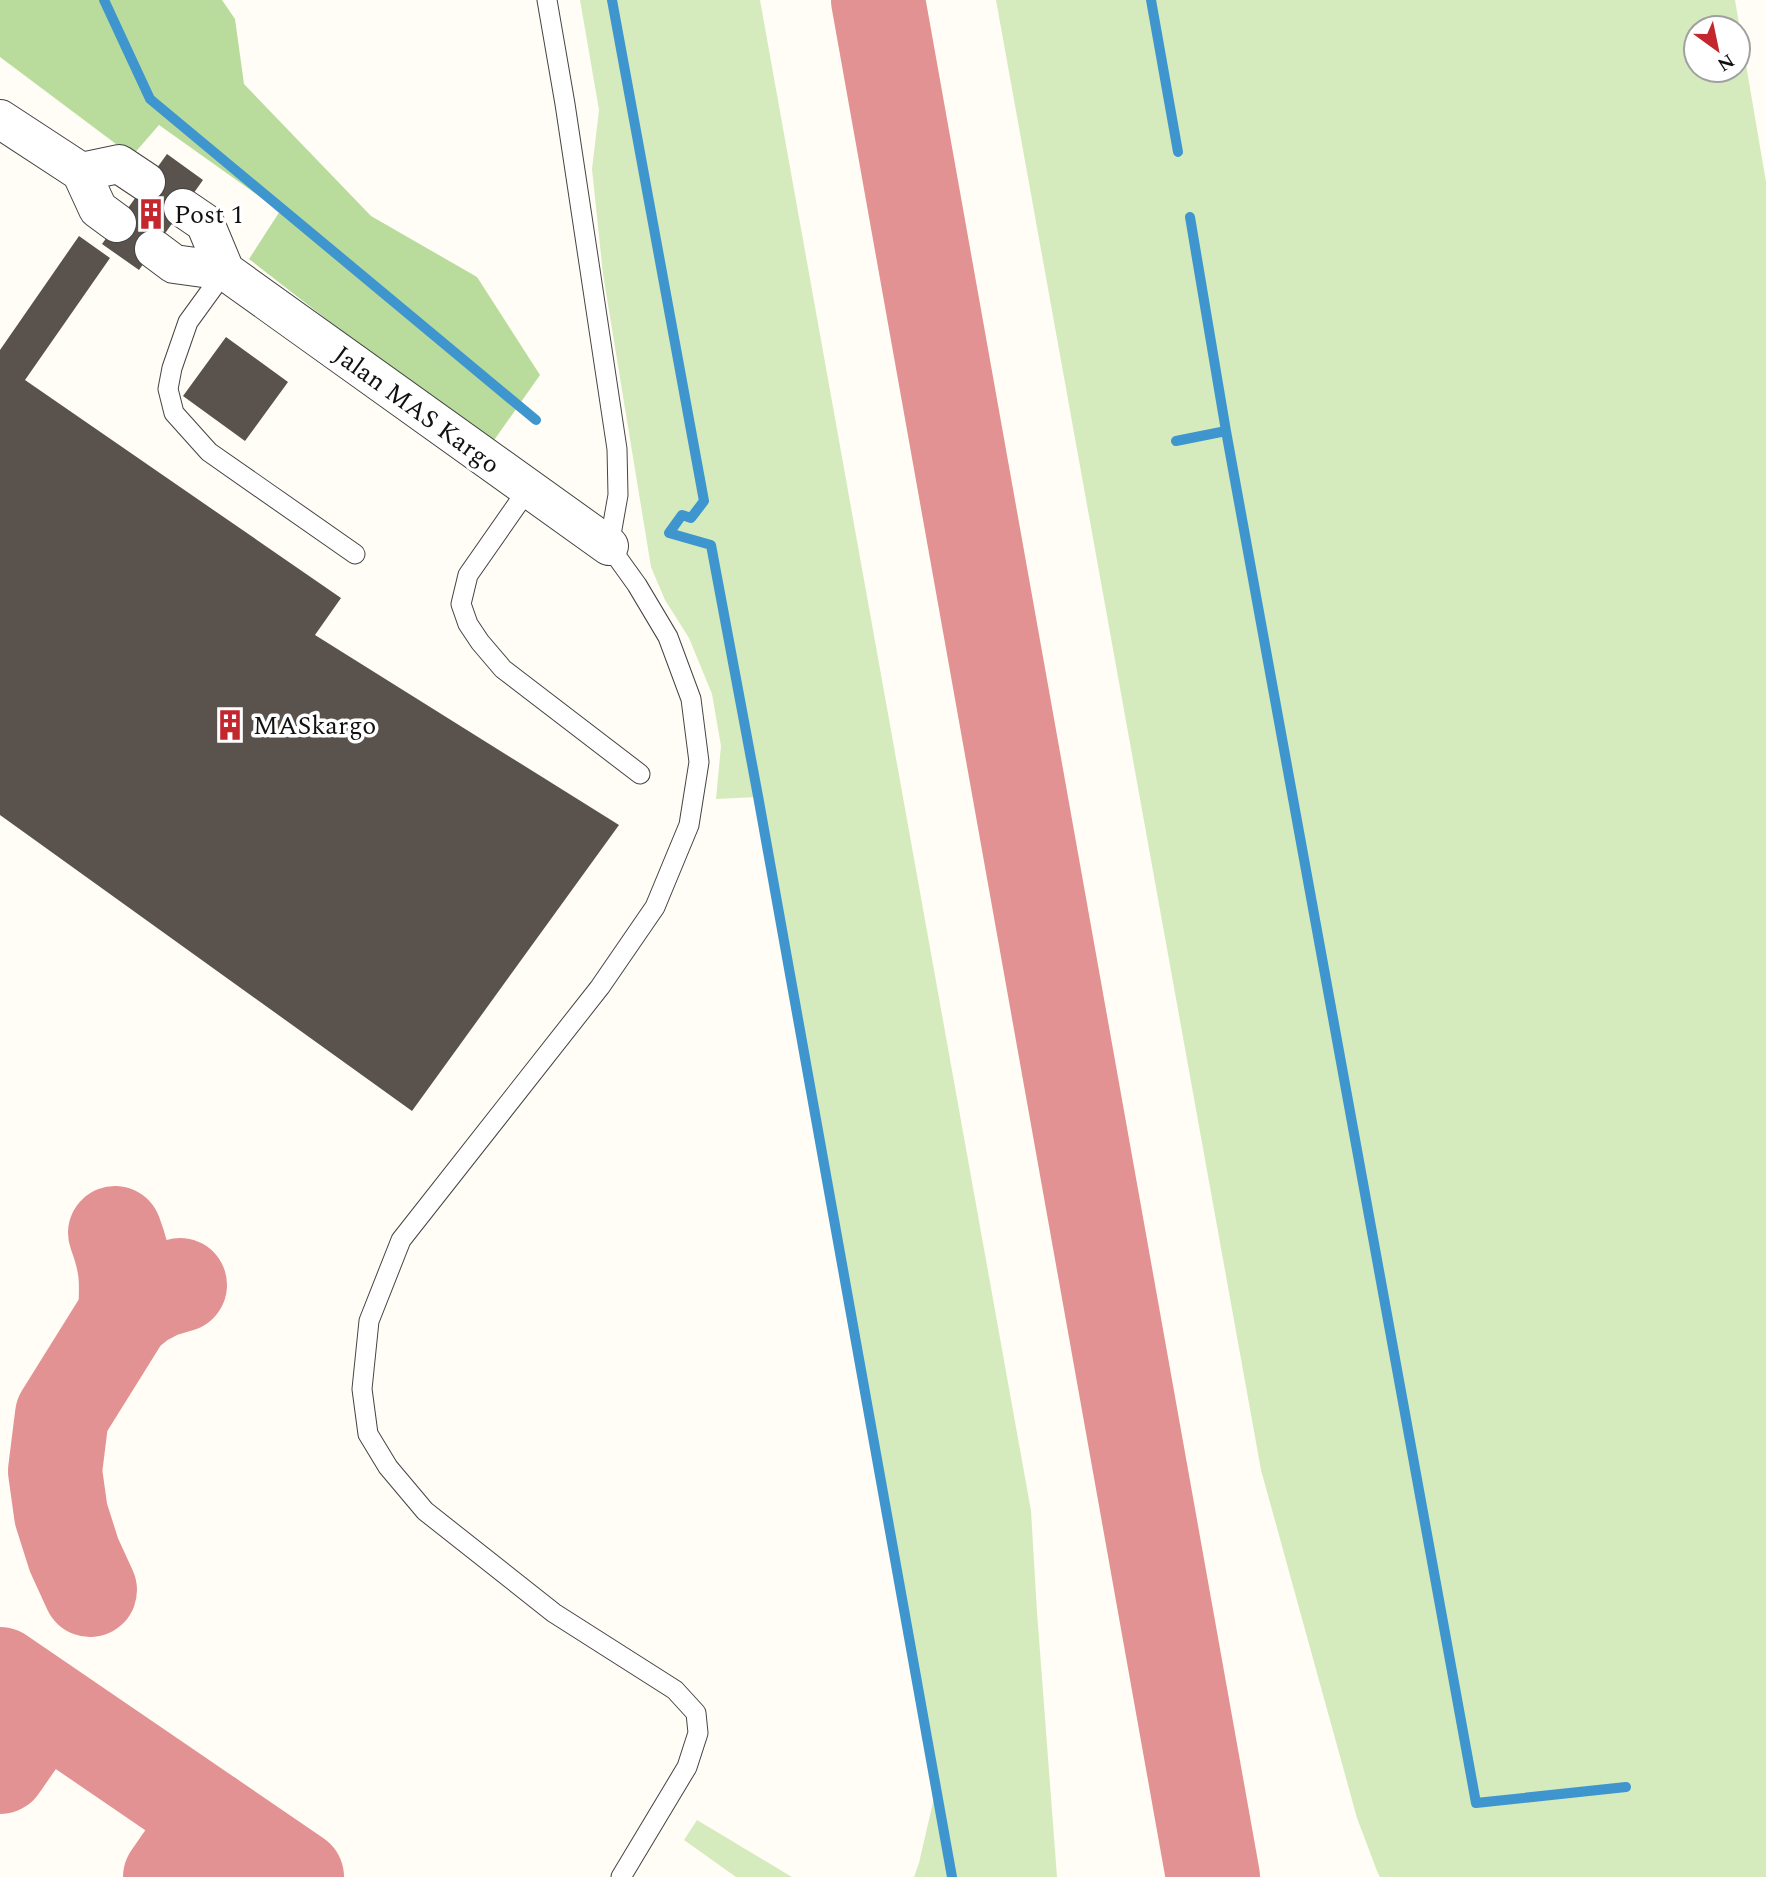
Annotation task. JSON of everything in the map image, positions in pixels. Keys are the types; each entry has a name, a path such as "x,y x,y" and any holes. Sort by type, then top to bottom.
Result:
{"street":[{"path":"0,119 81,172 98,209 117,223"},
{"path":"81,172 119,164 146,182"},
{"path":"183,208 205,223 225,271"},
{"name":"Jalan MAS Kargo","path":"154,249 174,264 225,271 609,546"}],"lane":[{"path":"547,0 617,449 618,495 609,546 637,585 668,637 691,699 699,762 689,825 655,907 600,987 401,1240 369,1321 362,1389 368,1434 388,1467 425,1511 554,1614 675,1690 696,1713 698,1732 687,1767 621,1877"},
{"path":"225,271 188,322 168,389 174,413 209,452 355,554"},
{"path":"528,489 468,575 461,604 468,624 503,669 640,774"}],"green space":[{"path":"0,0 222,0 235,19 244,84 371,216 477,277 540,375 490,446 249,259 280,211 159,125 132,156 0,57"},
{"path":"580,0 760,0 1031,1511 1057,1877 914,1877 936,1789 758,797 716,799 721,746 712,694 689,638 665,600 651,567 603,274 592,169 599,110"},
{"path":"996,0 1735,0 1737,14 1682,14 1682,84 1749,84 1766,182 1766,1877 1380,1877 1357,1818 1261,1470"},
{"path":"697,1820 792,1877 736,1877 684,1840"}],"building":[{"path":"167,154 203,180 139,270 102,244"},
{"name":"MASkargo","path":"79,236 110,258 25,380 341,598 315,635 619,825 412,1111 0,815 0,350"},
{"path":"226,337 288,382 245,441 183,396"}],"waterway":[{"path":"104,0 150,99 536,420"},
{"path":"612,0 704,501 691,518 682,515 669,533 711,545 952,1877"},
{"path":"1151,0 1178,152"},
{"path":"1190,217 1226,431 1476,1803 1626,1787"},
{"path":"1176,441 1226,431"}],"taxiway":[{"path":"878,0 1213,1877"},
{"path":"115,1233 125,1273 125,1314"},
{"path":"90,1590 74,1555 61,1514 55,1471 62,1415 125,1314 141,1301 180,1285"},
{"path":"0,1674 297,1877"},
{"path":"0,1767 44,1704"},
{"path":"170,1877 211,1818"}],"place":[{"name":"Post 1","path":"151,214"},
{"name":"MASkargo","path":"230,725"}]}
